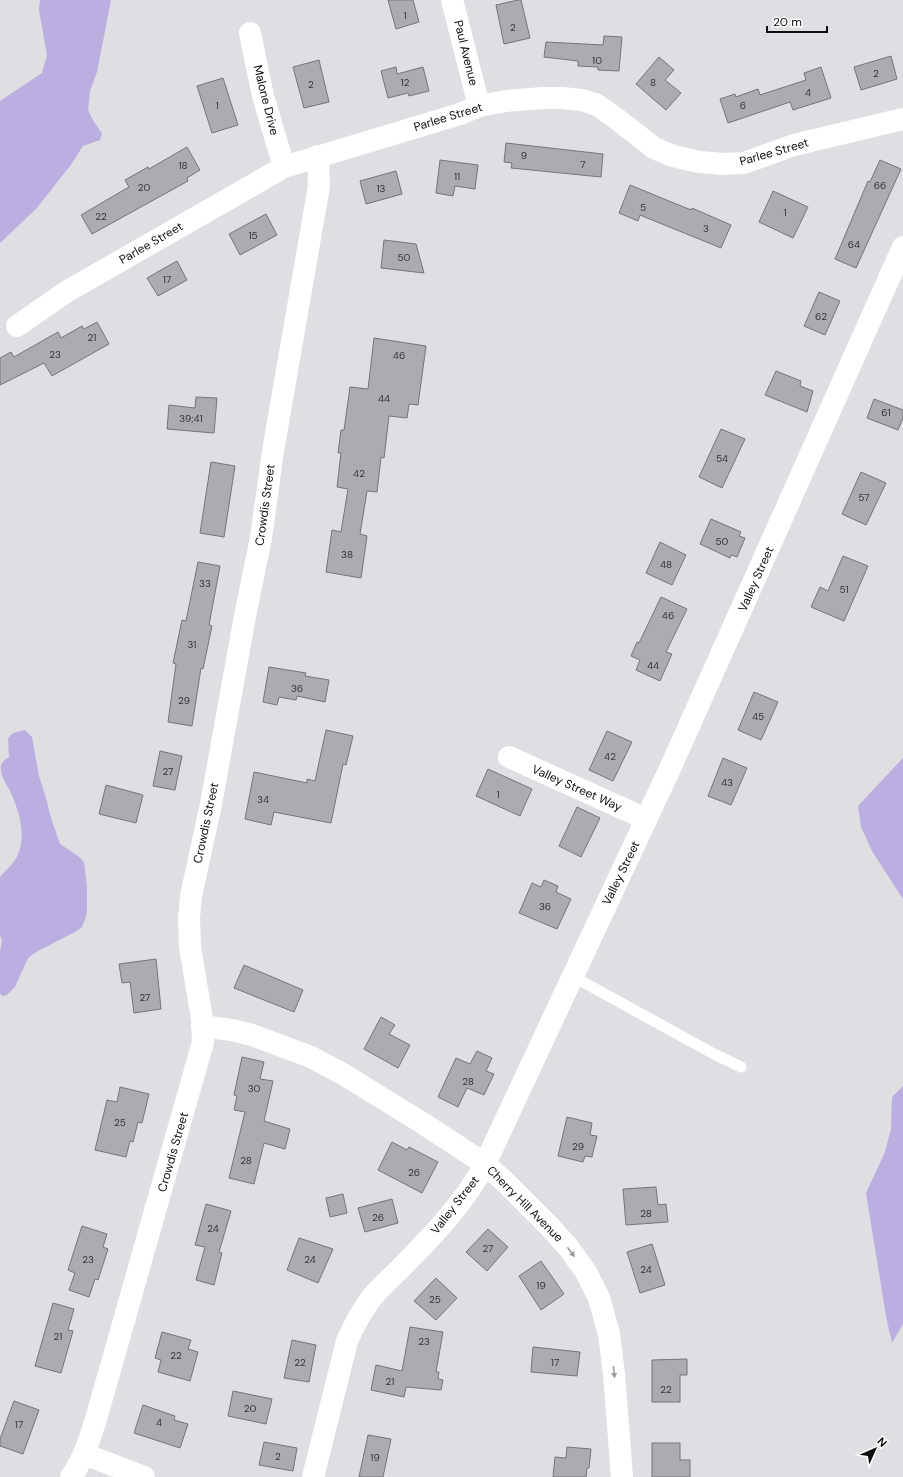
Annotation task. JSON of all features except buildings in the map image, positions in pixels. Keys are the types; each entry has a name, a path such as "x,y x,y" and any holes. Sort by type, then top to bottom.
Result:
{"street":[{"name":"Paul Avenue","path":"452,0 479,106"},
{"name":"Malone Drive","path":"250,33 263,96 284,167"},
{"name":"Parlee Street","path":"17,326 66,292 284,167 460,114 479,106 531,99 562,98 582,100 597,105 654,148 673,156 699,162 724,164 744,163 794,145 903,119"},
{"name":"Crowdis Street","path":"71,1477 84,1454 112,1367 203,1042 190,947 189,918 191,896 211,804 245,616 261,538 273,451 319,186 318,156"},
{"name":"Valley Street","path":"313,1477 347,1341 355,1324 364,1308 377,1292 442,1225 461,1202 475,1183 485,1164 646,819 781,523 903,247"},
{"name":"Valley Street Way","path":"508,758 646,819"},
{"name":"Cherry Hill Avenue","path":"202,1026 232,1030 252,1035 311,1057 343,1074 412,1116 485,1164 504,1181 568,1247 586,1272 599,1298 610,1334 622,1477"},
{"path":"84,1454 144,1477"}],"lane":[{"path":"572,976 714,1054 741,1067"}],"shaded area":[{"path":"40,0 111,0 97,72 90,91 88,110 102,134 100,140 83,146 70,166 36,209 0,243 0,101 42,73 47,55 39,10"},
{"path":"25,730 32,737 39,776 60,844 84,862 87,886 87,910 82,927 36,952 28,958 15,987 7,995 2,996 0,993 0,952 2,941 0,935 0,877 11,866 17,856 22,836 18,812 9,789 4,781 1,766 3,761 9,757 8,738 13,733"},
{"path":"903,758 903,899 872,851 861,827 858,806"},
{"path":"903,1086 903,1324 892,1343 886,1316 866,1193 885,1152 891,1129 892,1097"}]}
